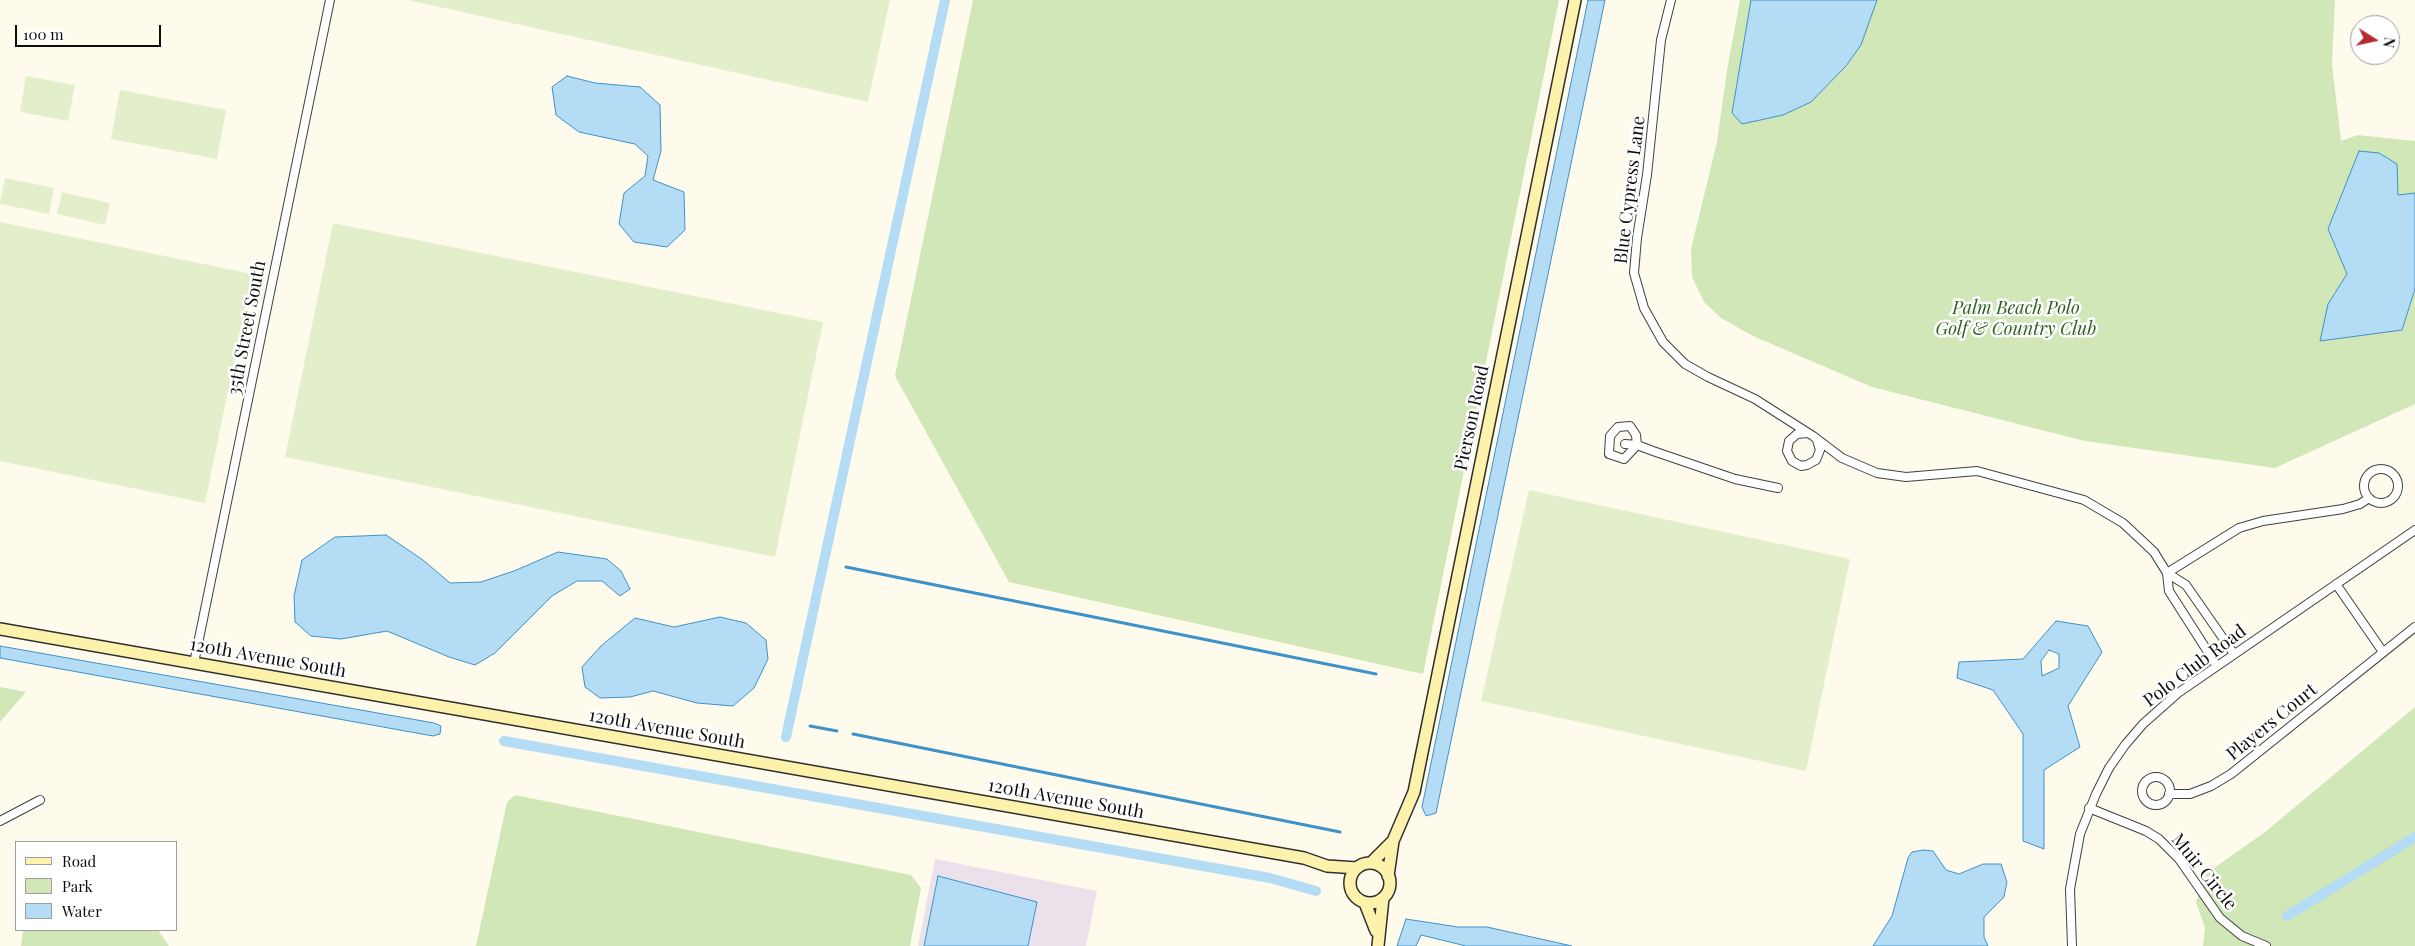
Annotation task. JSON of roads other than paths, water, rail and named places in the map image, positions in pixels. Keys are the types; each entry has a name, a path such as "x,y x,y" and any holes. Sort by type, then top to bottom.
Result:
{"street":[{"name":"35th Street South","path":"194,662 330,0"},
{"name":"Pierson Road","path":"1388,876 1394,841 1414,792 1575,0"},
{"name":"Blue Cypress Lane","path":"1671,0 1661,40 1647,175 1636,238 1634,273 1644,308 1663,342 1685,364 1708,378 1756,399 1842,458 1877,473 1906,477 1977,471 2084,500 2123,523 2154,552 2167,573 2169,591 2217,666"},
{"path":"1630,426 1636,435 1637,445 1624,459 1609,454 1610,436 1618,427 1630,426"},
{"path":"1808,433 1797,434 1789,441 1787,452 1792,461 1796,464 1807,466 1816,460 1820,450 1817,440"},
{"path":"1625,444 1637,445 1735,479 1778,488"},
{"path":"2380,469 2391,472 2398,487 2394,497 2384,502 2374,501 2369,498 2365,483 2370,473 2380,469"},
{"path":"2167,573 2239,528 2263,521 2343,509 2360,504 2369,498"},
{"name":"Polo Club Road","path":"2072,946 2069,907 2074,861 2089,808 2109,768 2143,724 2178,694 2217,666 2415,530"},
{"name":"Blue Cypress Lane","path":"2167,573 2186,585 2234,654"},
{"path":"2336,584 2383,652"},
{"name":"Players Court","path":"2169,794 2190,794 2211,786 2230,774 2415,628"},
{"name":"120th Avenue South","path":"0,629 1294,857 1327,866 1357,868"},
{"path":"0,821 40,800"},
{"name":"Muir Circle","path":"2089,808 2146,831 2159,839 2179,860 2220,918 2242,936 2266,946"},
{"name":"Pierson Road","path":"1371,863 1394,841"},
{"path":"1378,942 1383,898 1388,890 1388,876 1378,865 1371,863 1357,868 1353,872 1350,884 1356,898 1365,903 1375,902 1383,898"},
{"name":"120th Avenue South","path":"1327,866 1350,884"},
{"path":"1365,903 1378,942"}],"water":[{"path":"1588,0 1605,0 1436,813 1426,816 1422,807"},
{"path":"1751,0 1877,0 1861,45 1846,66 1811,102 1783,115 1742,124 1732,113"},
{"path":"567,76 595,83 640,87 660,105 661,151 653,180 684,192 685,230 667,247 634,242 619,224 624,193 645,176 648,156 635,144 579,132 556,115 552,87"},
{"path":"2359,151 2379,153 2397,164 2398,195 2415,193 2415,289 2402,330 2320,341 2328,304 2347,274 2328,229"},
{"path":"386,535 423,560 450,583 481,582 514,571 558,552 607,559 621,571 630,589 620,596 602,581 577,581 552,596 495,653 475,665 449,657 387,631 341,639 311,636 295,622 294,596 302,560 335,537"},
{"path":"720,617 746,623 766,640 768,659 754,688 733,706 697,703 653,691 630,697 600,698 585,687 582,667 601,646 635,618 674,627"},
{"path":"2056,621 2088,626 2102,652 2068,706 2080,747 2044,770 2044,849 2023,841 2023,734 1993,690 1957,678 1959,662 2023,659","holes":["2049,650 2059,654 2059,668 2042,676 2041,661"]},
{"path":"0,646 434,723 441,726 440,734 433,736 0,658"},
{"path":"1933,851 1946,870 1959,874 1983,864 2001,864 2007,882 2004,897 1984,917 1984,937 1988,946 1873,946 1892,916 1908,858 1912,852"},
{"path":"938,876 1037,902 1028,946 924,946"},
{"path":"1406,919 1458,927 1487,927 1572,946 1466,946 1421,935 1416,946 1397,946"}],"waterway":[{"path":"786,737 945,0"},
{"path":"846,567 1376,674"},
{"path":"810,726 837,731"},
{"path":"853,734 1340,832"},
{"path":"504,741 1270,878 1316,891"},
{"path":"2287,916 2415,837"}],"park label":[{"name":"Palm Beach Polo Golf & Country Club","path":"2016,318"}]}
